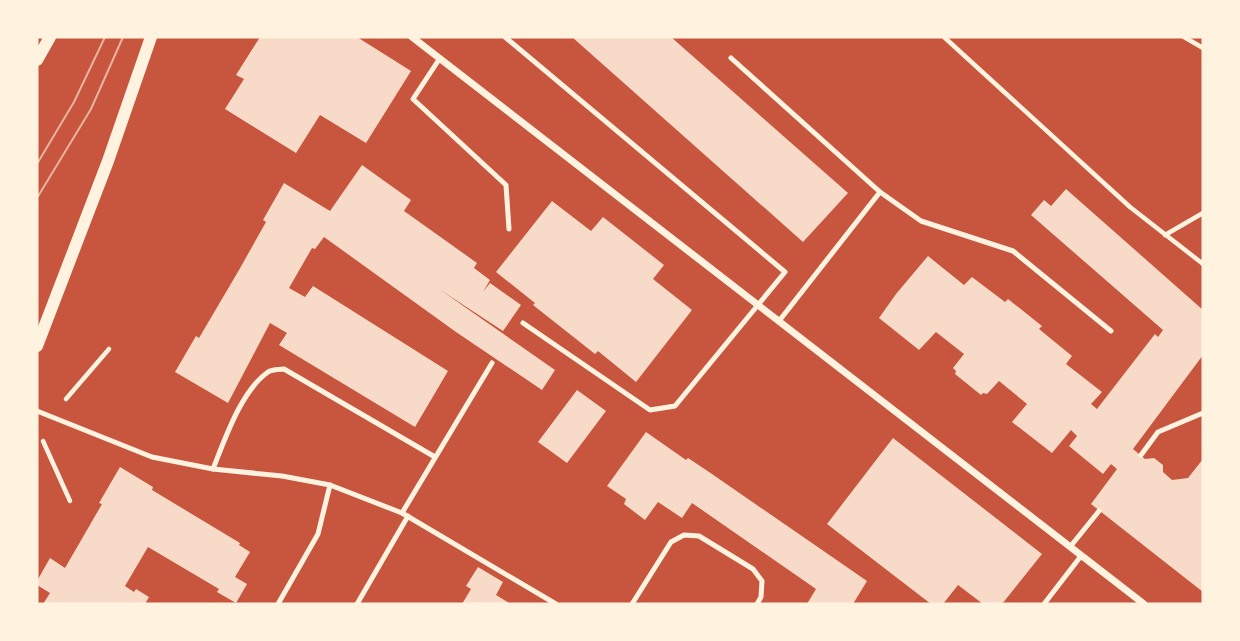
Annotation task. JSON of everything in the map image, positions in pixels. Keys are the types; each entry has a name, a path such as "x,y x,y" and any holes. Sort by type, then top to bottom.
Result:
{"street":[{"path":"37,60 50,37"},
{"path":"37,346 108,161 151,37"},
{"path":"412,37 1144,604"}],"lane":[{"path":"505,37 785,272 675,406 650,410 523,323"},
{"path":"440,58 412,99 506,185 509,229"},
{"path":"731,58 859,176 880,192 921,220 1013,251 1111,331"},
{"path":"779,321 880,192"},
{"path":"357,604 435,457 492,363"},
{"path":"214,469 235,415 270,370 284,369 435,457"},
{"path":"37,411 152,457 214,469 282,476 330,485 405,514 556,604"},
{"path":"1140,455 1158,432 1203,413"},
{"path":"278,604 318,534 330,485"},
{"path":"1070,547 1098,510"},
{"path":"632,604 671,542 684,535 699,536 753,569 762,581 761,597 757,604"},
{"path":"1044,604 1081,556"}],"path":[{"path":"944,37 1062,148 1164,235 1203,264"},
{"path":"1184,37 1203,48"},
{"path":"1164,235 1203,213"},
{"path":"66,400 109,349"},
{"path":"43,441 70,501"}],"building":[{"path":"260,37 357,37 411,71 366,143 320,115 296,153 225,109 244,79 236,75"},
{"path":"572,37 671,37 848,193 803,242"},
{"path":"362,165 411,200 404,211 477,263 474,268 490,280 483,292 490,283 521,305 503,331 439,289 555,370 542,390 324,237 315,249 312,248 289,288 305,297 313,286 448,371 415,427 279,345 287,333 270,323 228,403 175,372 196,336 199,338 239,270 284,183 330,211"},
{"path":"1066,189 1203,310 1203,355 1133,449 1145,459 1154,458 1163,465 1163,472 1172,480 1188,478 1203,459 1203,592 1091,504 1117,469 1111,464 1103,474 1069,446 1077,436 1071,430 1052,453 1012,422 1027,404 999,381 987,394 981,395 955,374 953,368 964,354 936,332 919,350 879,318 928,256 964,285 972,277 1005,302 1008,299 1042,326 1039,329 1072,356 1066,364 1102,392 1091,404 1097,409 1155,334 1158,337 1163,330 1031,215 1044,200 1051,206"},
{"path":"552,201 591,231 603,217 664,265 653,279 692,310 636,382 598,351 595,354 496,272"},
{"path":"577,390 606,411 567,463 538,442"},
{"path":"646,432 867,581 853,604 807,604 816,589 692,503 682,518 658,502 645,520 624,504 626,499 607,486"},
{"path":"893,438 1042,554 1002,604 983,604 958,585 943,604 931,604 827,524"},
{"path":"120,467 250,552 235,577 247,584 236,603 217,592 219,589 148,547 125,586 149,597 145,604 43,604 50,593 37,585 37,581 50,558 65,568"},
{"path":"478,567 503,582 496,595 511,604 462,604 471,589 466,586"}],"tram line":[{"path":"37,164 74,102 105,37"},
{"path":"37,198 91,109 123,37"}]}
